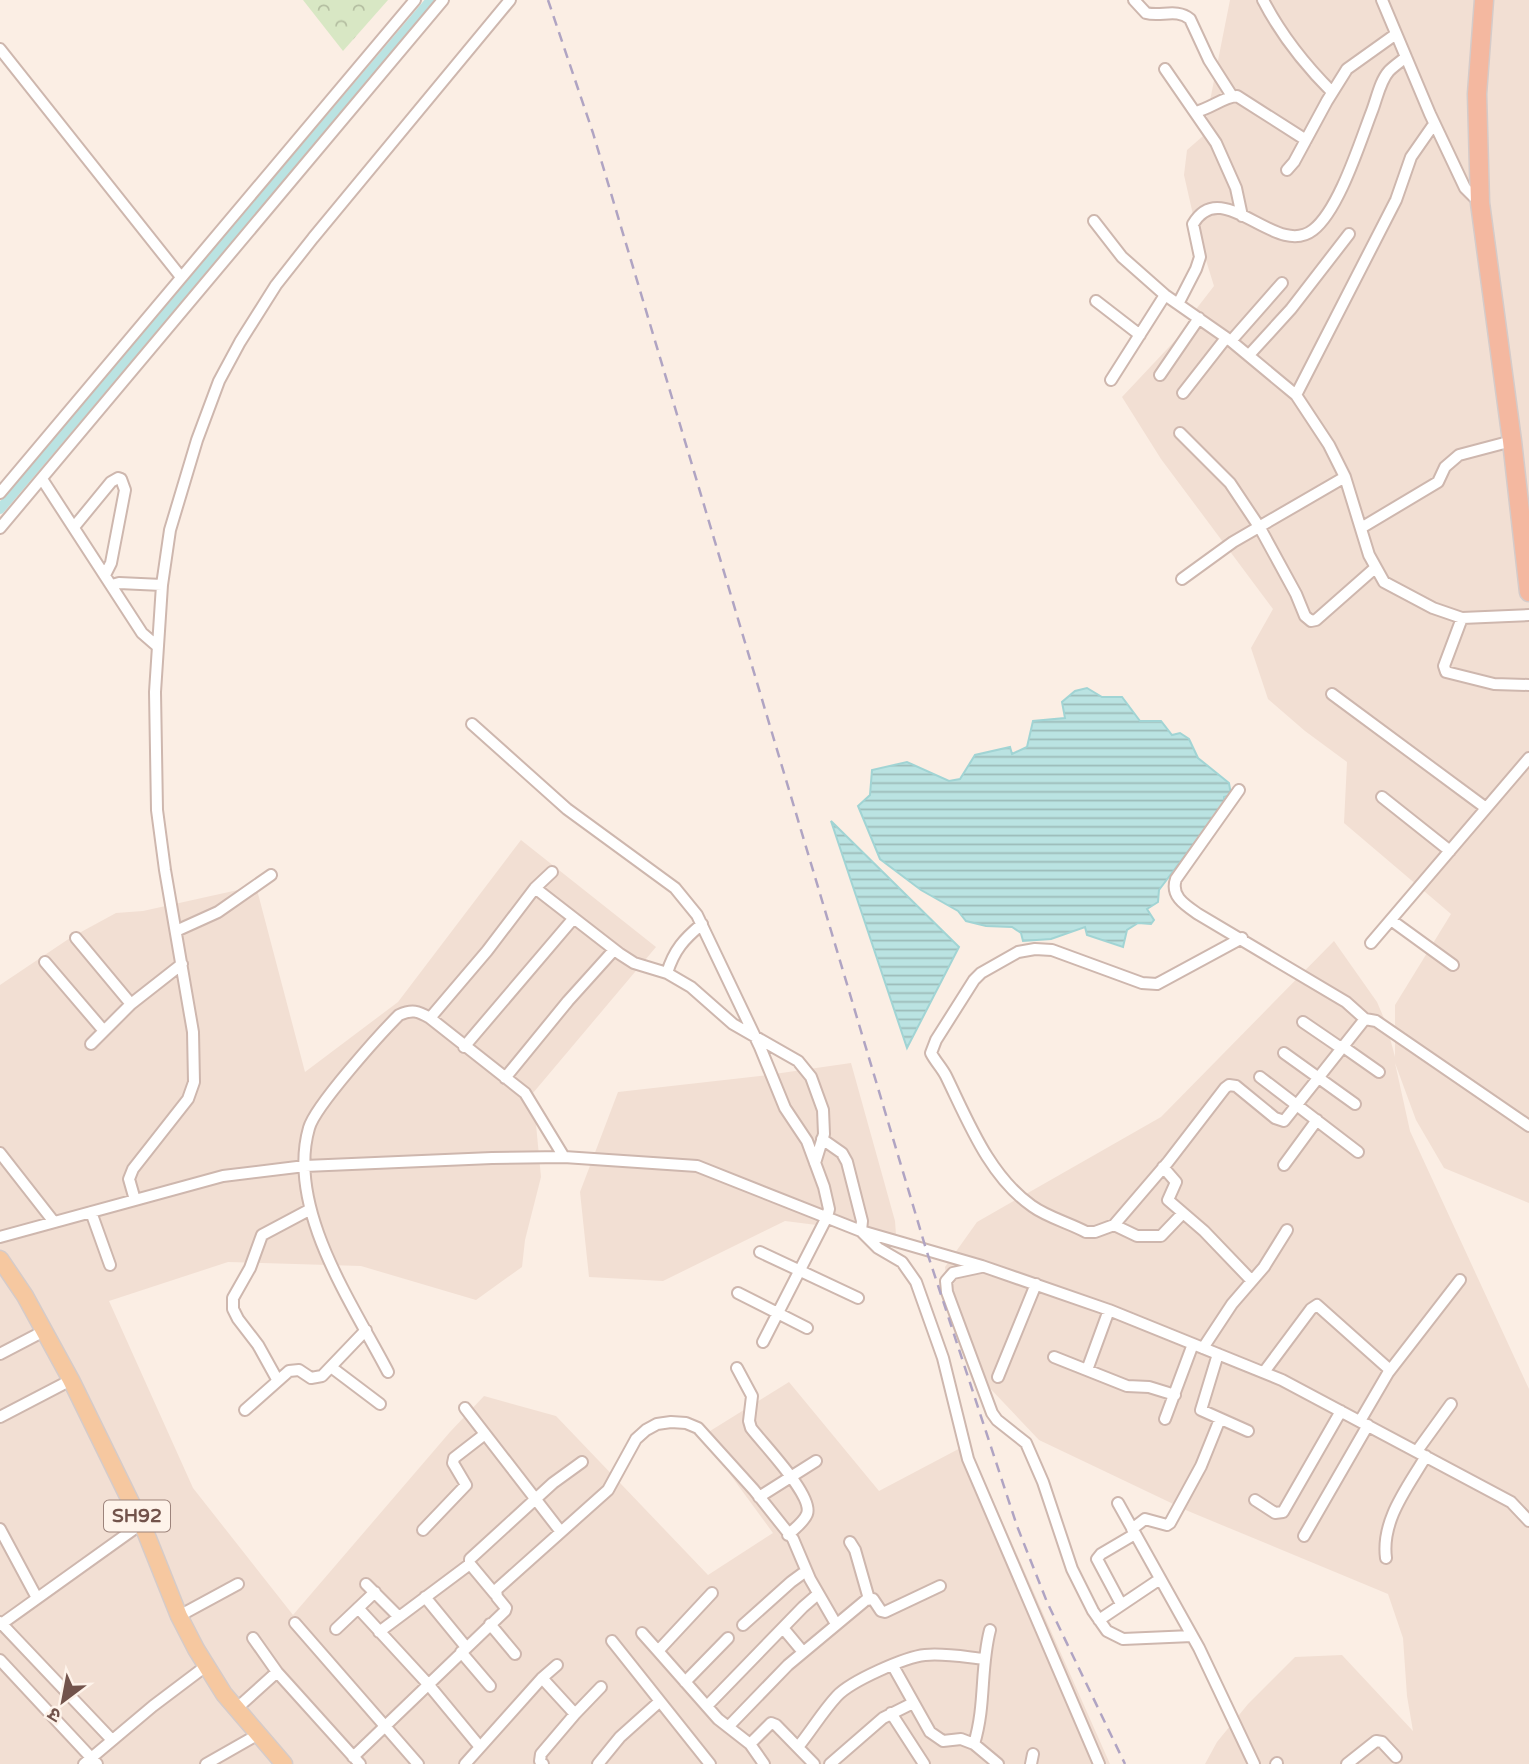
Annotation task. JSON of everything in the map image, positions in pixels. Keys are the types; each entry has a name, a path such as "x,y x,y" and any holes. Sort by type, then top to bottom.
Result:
{"highway":[{"path":"1484,0 1477,94 1480,203 1529,592"}],"main road":[{"name":"SH92","path":"0,1259 71,1380 141,1524 179,1616 206,1666 236,1709 284,1764"}],"street":[{"path":"0,493 415,0"},
{"path":"0,528 443,0"},
{"path":"135,1200 130,1179 133,1169 188,1099 194,1082 193,1031 164,870 157,810 155,692 162,585 170,530 197,440 219,381 276,285 510,0"},
{"path":"1134,0 1146,13 1175,13 1190,19 1209,60 1232,96"},
{"path":"1263,0 1291,43 1332,92"},
{"path":"1382,0 1434,124 1465,188 1480,203"},
{"path":"1287,170 1332,92 1353,63 1396,34"},
{"path":"0,49 181,276"},
{"path":"1178,304 1200,257 1193,229 1198,216 1213,207 1227,209 1294,237 1309,233 1317,227 1335,201 1385,77 1406,57"},
{"path":"1165,69 1216,143 1236,188 1242,216"},
{"path":"1195,111 1217,105 1232,96 1241,97 1306,141"},
{"path":"1296,395 1396,200 1410,157 1434,124"},
{"path":"1094,221 1122,257 1165,295 1249,355 1296,395 1329,445 1345,477 1375,568 1384,582 1433,608 1462,618 1529,615"},
{"path":"1249,355 1291,309 1349,234"},
{"path":"1183,393 1282,283"},
{"path":"1111,380 1165,295"},
{"path":"1096,301 1140,335"},
{"path":"1160,375 1199,318"},
{"path":"1180,433 1230,483 1260,527 1305,616 1311,621 1316,620 1375,568"},
{"path":"1361,528 1438,482 1446,467 1459,455 1512,441"},
{"path":"1182,579 1233,542 1345,477"},
{"path":"74,527 111,482 118,478 121,480 125,490 108,580"},
{"path":"42,479 142,633 157,646"},
{"path":"108,580 162,585"},
{"path":"1462,618 1444,666 1446,672 1494,684 1529,685"},
{"path":"1332,694 1486,808"},
{"path":"472,724 567,809 675,888 702,924 757,1039 785,1108 807,1141 829,1209 763,1342"},
{"path":"1371,943 1529,758"},
{"path":"1239,790 1176,879 1173,887 1184,904 1346,1002 1365,1019 1376,1021 1529,1126"},
{"path":"1382,797 1450,851"},
{"path":"429,1018 487,951 535,888 552,872"},
{"path":"176,931 218,912 271,875"},
{"path":"535,888 614,950 634,963 667,973 691,987 733,1024 798,1061 811,1077 823,1110 822,1139 815,1163"},
{"path":"464,1047 573,919"},
{"path":"1391,920 1453,965"},
{"path":"667,973 672,956 681,942 702,924"},
{"path":"76,938 131,1004"},
{"path":"1242,938 1157,984 1142,983 1052,950 1035,948 1018,952 981,973 974,981 932,1048 934,1058 991,1163 1017,1194 1033,1208 1086,1232 1095,1232 1114,1225 1229,1085 1236,1086 1280,1121 1284,1121 1365,1019"},
{"path":"505,1078 614,950"},
{"path":"45,962 104,1031"},
{"path":"91,1044 131,1004 182,964"},
{"path":"388,1372 324,1250 309,1210 305,1166 309,1127 316,1113 391,1022 409,1010 429,1018 525,1093 564,1157"},
{"path":"1303,1022 1379,1072"},
{"path":"1284,1053 1355,1104"},
{"path":"1260,1077 1358,1152"},
{"path":"1284,1165 1317,1121"},
{"path":"822,1139 842,1153 847,1162 862,1221 861,1231"},
{"path":"0,1153 54,1222"},
{"path":"0,1237 223,1175 305,1166 564,1157 697,1166 861,1231 1035,1284 1264,1372 1511,1502 1529,1521"},
{"path":"1163,1167 1176,1181 1167,1199 1204,1231 1252,1281"},
{"path":"278,1381 258,1345 238,1320 233,1310 233,1298 250,1268 262,1235 309,1210"},
{"path":"91,1212 110,1265"},
{"path":"1114,1225 1137,1236 1161,1236 1183,1213"},
{"path":"1165,1419 1198,1346 1252,1281 1287,1230"},
{"path":"861,1231 878,1248 902,1262 916,1282 943,1358 968,1459 1099,1764"},
{"path":"760,1252 858,1298"},
{"path":"982,1266 953,1273 946,1281 947,1292 992,1413 1026,1443 1043,1482 1072,1569 1099,1620 1107,1631 1124,1639 1192,1636"},
{"path":"1304,1536 1390,1370 1460,1280"},
{"path":"998,1377 1035,1284"},
{"path":"738,1293 807,1328"},
{"path":"1264,1372 1315,1305 1320,1306 1390,1370"},
{"path":"1087,1370 1108,1310"},
{"path":"245,1410 289,1370 295,1369 318,1379 366,1330"},
{"path":"0,1354 44,1331"},
{"path":"1218,1354 1200,1410 1248,1430"},
{"path":"1054,1357 1127,1386 1149,1387 1175,1395"},
{"path":"331,1367 380,1404"},
{"path":"737,1368 752,1396 749,1421 751,1428 801,1489 808,1511 806,1517 788,1535"},
{"path":"0,1417 71,1380"},
{"path":"1387,1558 1385,1547 1390,1520 1422,1453 1451,1404"},
{"path":"465,1408 561,1532"},
{"path":"1255,1500 1275,1513 1283,1512 1341,1411"},
{"path":"1121,1604 1097,1559 1145,1519 1167,1525 1170,1523 1201,1466 1220,1419"},
{"path":"495,1594 496,1590 608,1490 636,1439 657,1424 686,1423 698,1429 793,1539 806,1571 836,1624"},
{"path":"423,1530 466,1485 453,1463 454,1458 485,1434"},
{"path":"759,1497 816,1461"},
{"path":"379,1632 470,1564 473,1556 553,1483 582,1462"},
{"path":"1118,1503 1192,1636 1254,1764"},
{"path":"112,1740 1,1623 141,1524"},
{"path":"0,1529 37,1598"},
{"path":"850,1542 855,1550 869,1599"},
{"path":"253,1638 278,1672 356,1760 385,1726 506,1608 470,1564"},
{"path":"743,1625 806,1571"},
{"path":"1099,1620 1160,1579"},
{"path":"179,1616 238,1584"},
{"path":"366,1584 398,1616"},
{"path":"728,1727 803,1652 869,1599 875,1600 881,1611 885,1612 940,1586"},
{"path":"335,1629 375,1592"},
{"path":"658,1651 712,1594"},
{"path":"707,1706 818,1594"},
{"path":"425,1597 490,1686"},
{"path":"358,1608 428,1684 480,1747"},
{"path":"295,1623 418,1764"},
{"path":"491,1624 516,1654"},
{"path":"783,1628 803,1652"},
{"path":"974,1744 984,1697 984,1658 990,1630"},
{"path":"642,1633 707,1706 750,1744 764,1764"},
{"path":"685,1682 728,1637"},
{"path":"612,1641 710,1764"},
{"path":"798,1747 845,1689 893,1666 926,1655 984,1658"},
{"path":"0,1660 91,1762 112,1740 206,1666"},
{"path":"465,1764 542,1678 557,1665"},
{"path":"893,1666 930,1732 946,1741 961,1739 974,1744 985,1758 998,1764"},
{"path":"236,1709 278,1672"},
{"path":"542,1678 575,1714"},
{"path":"540,1763 541,1754 601,1687"},
{"path":"598,1764 627,1730 659,1702"},
{"path":"830,1764 891,1713 913,1703"},
{"path":"891,1713 924,1764"},
{"path":"750,1744 771,1723 814,1764"},
{"path":"205,1764 257,1735"},
{"path":"1347,1764 1376,1741 1382,1742 1396,1757"}],"shaded area":[{"path":"1230,0 1529,0 1529,1203 1444,1168 1416,1120 1395,1063 1410,1131 1529,1389 1529,1764 1205,1764 1217,1742 1248,1704 1295,1657 1342,1655 1413,1731 1407,1696 1403,1638 1388,1594 1188,1511 1039,1440 985,1383 953,1323 945,1267 977,1222 1161,1117 1334,941 1377,1002 1395,1057 1395,1005 1451,914 1344,823 1347,762 1268,699 1251,648 1273,609 1161,459 1122,397 1185,330 1190,317 1214,286 1196,228 1184,175 1187,150 1203,136"},
{"path":"521,840 656,947 533,1093 541,1177 525,1240 522,1267 476,1300 361,1266 228,1262 109,1301 193,1488 293,1615 484,1396 556,1416 708,1575 773,1533 702,1436 789,1382 879,1491 968,1444 1110,1764 0,1764 0,985 70,938 116,913 143,911 256,886 305,1072 398,1002"},
{"path":"851,1063 895,1221 896,1235 785,1221 663,1281 589,1277 580,1192 618,1092"}],"green space":[{"path":"303,0 388,0 343,51"}],"water":[{"path":"1087,688 1102,697 1122,697 1140,721 1161,721 1172,735 1180,733 1189,739 1198,758 1229,783 1231,795 1224,797 1217,813 1159,890 1158,902 1147,909 1154,920 1151,924 1138,923 1127,930 1123,947 1087,935 1085,927 1051,939 1023,941 1021,933 1012,927 986,926 966,921 958,911 921,890 880,859 858,806 870,795 872,770 907,762 949,781 960,779 975,755 1010,747 1012,754 1027,747 1033,721 1065,718 1062,702 1075,691"},
{"path":"831,821 959,947 907,1048"}],"waterway":[{"path":"0,509 431,0"}],"railway":[{"path":"548,0 593,133 926,1249 1017,1526 1047,1602 1125,1764"}]}
